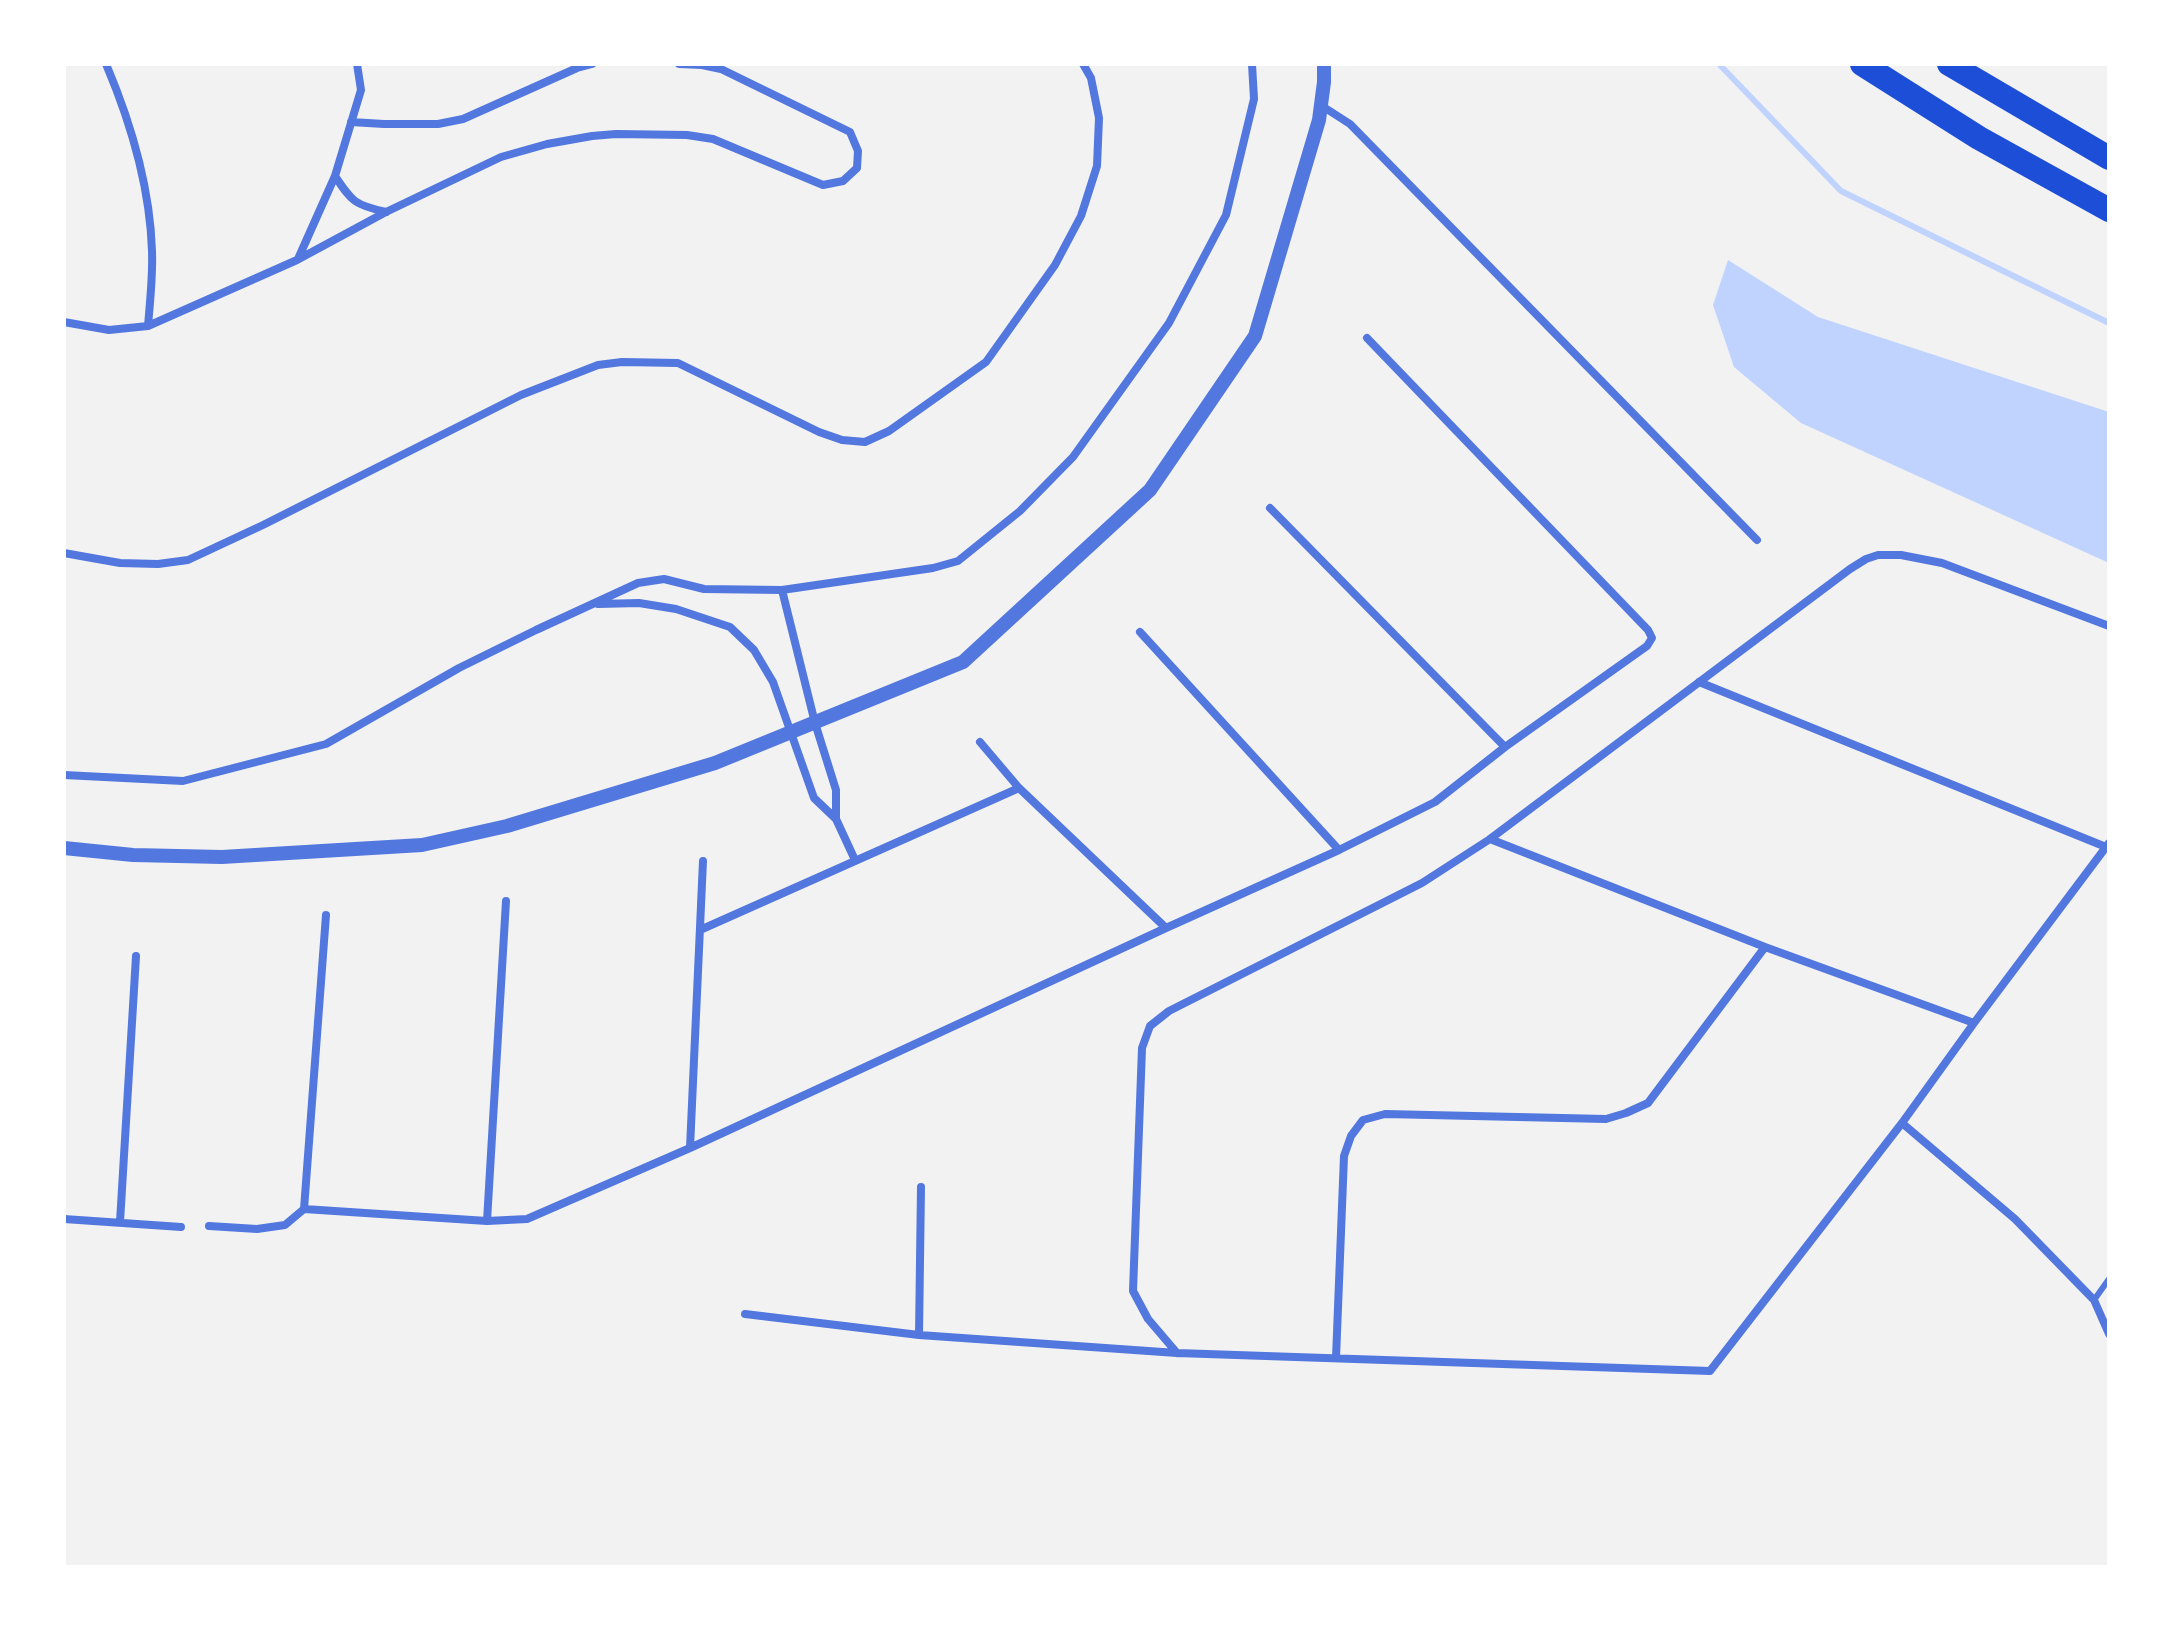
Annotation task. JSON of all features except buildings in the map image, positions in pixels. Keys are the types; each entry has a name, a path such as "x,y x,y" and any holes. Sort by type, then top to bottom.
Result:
{"highway":[{"path":"1862,64 1979,138 2109,210"},
{"path":"1949,64 2109,158"}],"street":[{"path":"106,64 123,103 144,180 152,251 148,326"},
{"path":"297,260 335,176 361,90 357,64"},
{"path":"351,122 438,124 463,119 592,64"},
{"path":"64,322 109,330 148,326 297,260 386,212 501,157 547,144 592,136 687,135 713,139 823,185 843,181 857,168 858,151 850,132 721,69 679,64"},
{"path":"64,553 120,563 158,564 188,560 521,395 598,365 678,363 819,432 842,440 865,442 889,431 986,362 1055,265 1081,216 1097,166 1099,118 1091,78 1083,64"},
{"path":"64,775 183,781 326,744 459,668 638,583 664,579 704,589 782,590 933,568 958,561 1020,511 1073,457 1169,323 1226,215 1254,99 1252,64"},
{"path":"64,848 133,855 222,857 422,845 507,826 700,768 963,662 1150,490 1255,336 1322,106 1324,64"},
{"path":"1322,106 1350,124 1757,540"},
{"path":"335,176 348,196 360,206 386,212"},
{"path":"209,1226 257,1229 285,1225 304,1209 487,1221 527,1219 690,1148 1339,850 1435,802 1505,747 1647,646 1652,638 1648,630 1367,338"},
{"path":"1270,508 1505,747"},
{"path":"1177,1353 1148,1319 1133,1291 1142,1048 1150,1026 1169,1011 1422,883 1490,839 1850,569 1878,555 1901,555 1942,563 2109,626"},
{"path":"782,590 815,723 836,790 836,819"},
{"path":"593,604 639,603 676,609 730,627 754,650 773,682 814,798 836,819 855,860"},
{"path":"1140,632 1339,850"},
{"path":"745,1314 919,1335 1177,1353 1710,1371 1902,1123 2108,845 1699,682"},
{"path":"980,742 1019,788 1166,928"},
{"path":"700,930 1019,788"},
{"path":"1490,839 1765,947 1974,1023"},
{"path":"690,1148 703,861"},
{"path":"487,1221 506,901"},
{"path":"304,1209 326,915"},
{"path":"1336,1358 1344,1156 1351,1136 1363,1120 1385,1114 1606,1119 1626,1113 1648,1103 1765,947"},
{"path":"120,1222 136,956"},
{"path":"1902,1123 2015,1219 2094,1300 2109,1334"},
{"path":"919,1335 921,1187"},
{"path":"64,1219 181,1227"}],"lane":[{"path":"2094,1300 2109,1279"}],"water":[{"path":"1728,260 1818,317 2109,412 2109,563 1801,423 1734,367 1713,305"}],"waterway":[{"path":"1719,64 1841,191 2109,323"}]}
